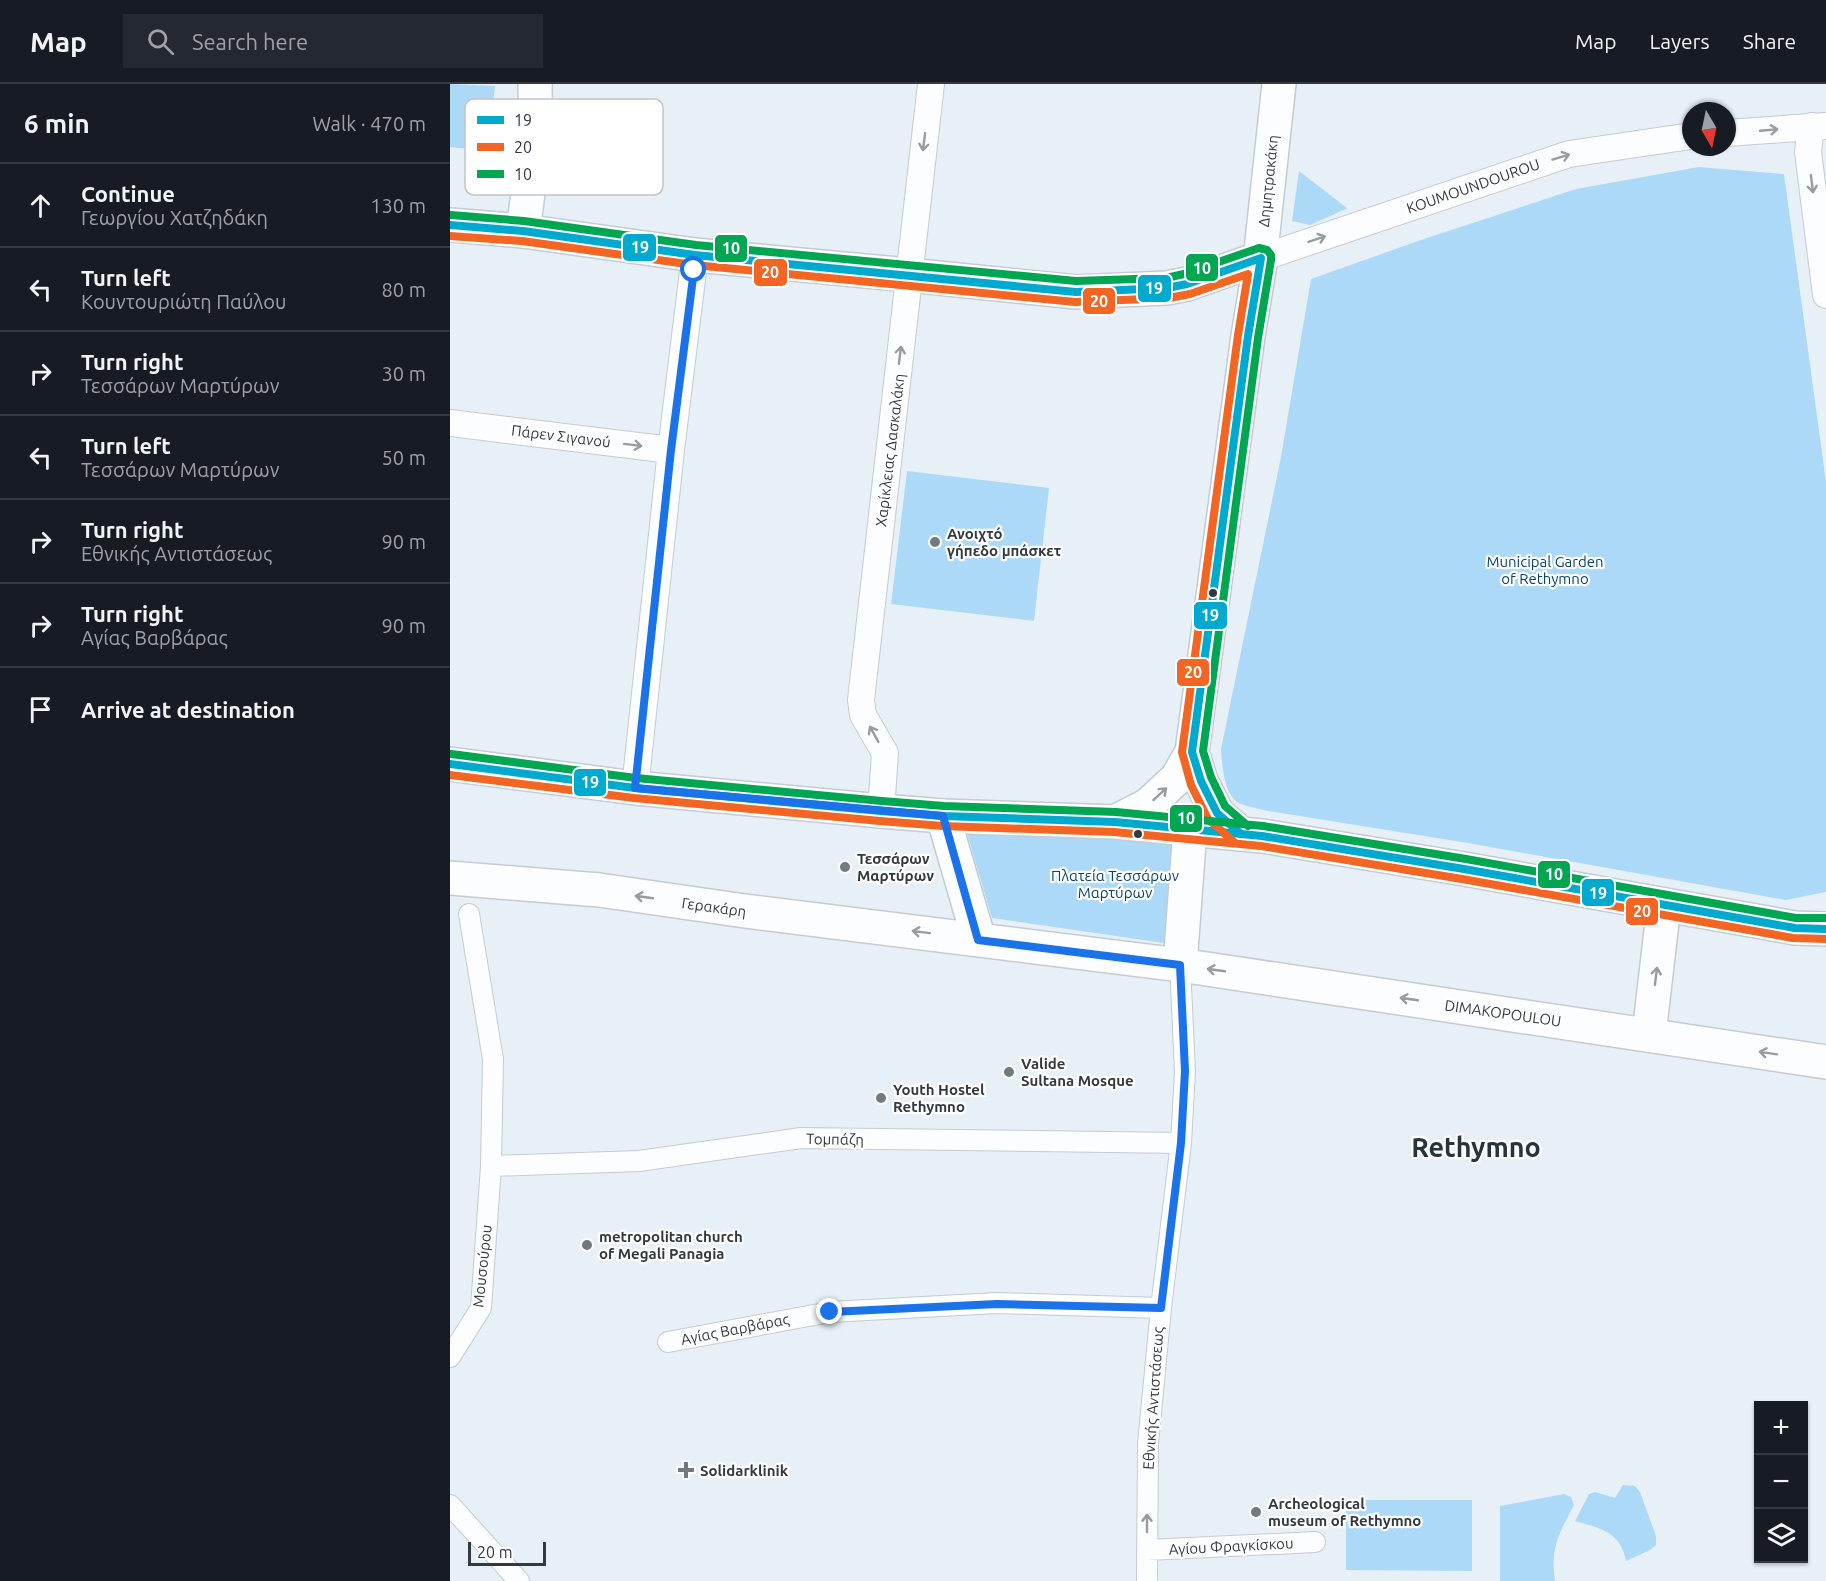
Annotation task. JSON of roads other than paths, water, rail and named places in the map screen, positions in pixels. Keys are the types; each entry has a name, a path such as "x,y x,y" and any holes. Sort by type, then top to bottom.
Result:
{"main road":[{"name":"Δημητρακάκη","path":"1241,834 1217,813 1201,781 1192,752 1248,336 1261,258 1279,84"},
{"path":"524,231 528,195"},
{"path":"450,225 524,231 695,255 1076,292 1167,288 1187,284 1261,258"},
{"path":"1115,822 1148,805 1177,778 1192,752"},
{"path":"450,764 635,788 881,811 943,816 1115,822 1241,834 1464,869 1795,928 1826,930"},
{"path":"943,816 978,940 1180,965 1190,829"},
{"name":"Γερακάρη","path":"450,878 599,890 978,940"},
{"path":"1649,1034 1664,905"},
{"name":"DIMAKOPOULOU","path":"1180,965 1826,1062"}],"street":[{"name":"Χαρίκλειας Δασκαλάκη","path":"881,811 885,753 863,715 861,700 931,84"},
{"path":"1736,132 1818,126 1808,152 1826,295"},
{"name":"KOUMOUNDOUROU","path":"1261,258 1569,154 1682,137"},
{"path":"635,788 671,450 695,255"},
{"name":"Πάρεν Σιγανού","path":"450,423 671,450"},
{"name":"Μουσούρου","path":"450,1357 481,1308 491,1166 493,1059 469,914"},
{"name":"Εθνικής Αντιστάσεως","path":"1146,1581 1148,1444 1161,1308 1181,1143 1185,1071 1180,965"},
{"name":"Τομπάζη","path":"491,1166 639,1161 801,1138 1181,1143"},
{"name":"Αγίας Βαρβάρας","path":"668,1341 830,1312 997,1304 1161,1308"},
{"path":"450,1505 519,1581"},
{"name":"Αγίου Φραγκίσκου","path":"1147,1550 1315,1542"}],"place":[{"name":"Ανοιχτό γήπεδο μπάσκετ","path":"935,542"},
{"name":"Τεσσάρων Μαρτύρων","path":"845,867"},
{"name":"Valide Sultana Mosque","path":"1009,1072"},
{"name":"Youth Hostel Rethymno","path":"881,1098"},
{"name":"metropolitan church of Megali Panagia","path":"587,1245"},
{"name":"Solidarklinik","path":"686,1470"},
{"name":"Archeological museum of Rethymno","path":"1256,1512"}],"district":[{"name":"Rethymno","path":"1476,1147"}],"park label":[{"name":"Municipal Garden of Rethymno","path":"1545,570"},
{"name":"Πλατεία Τεσσάρων Μαρτύρων","path":"1115,884"}]}
